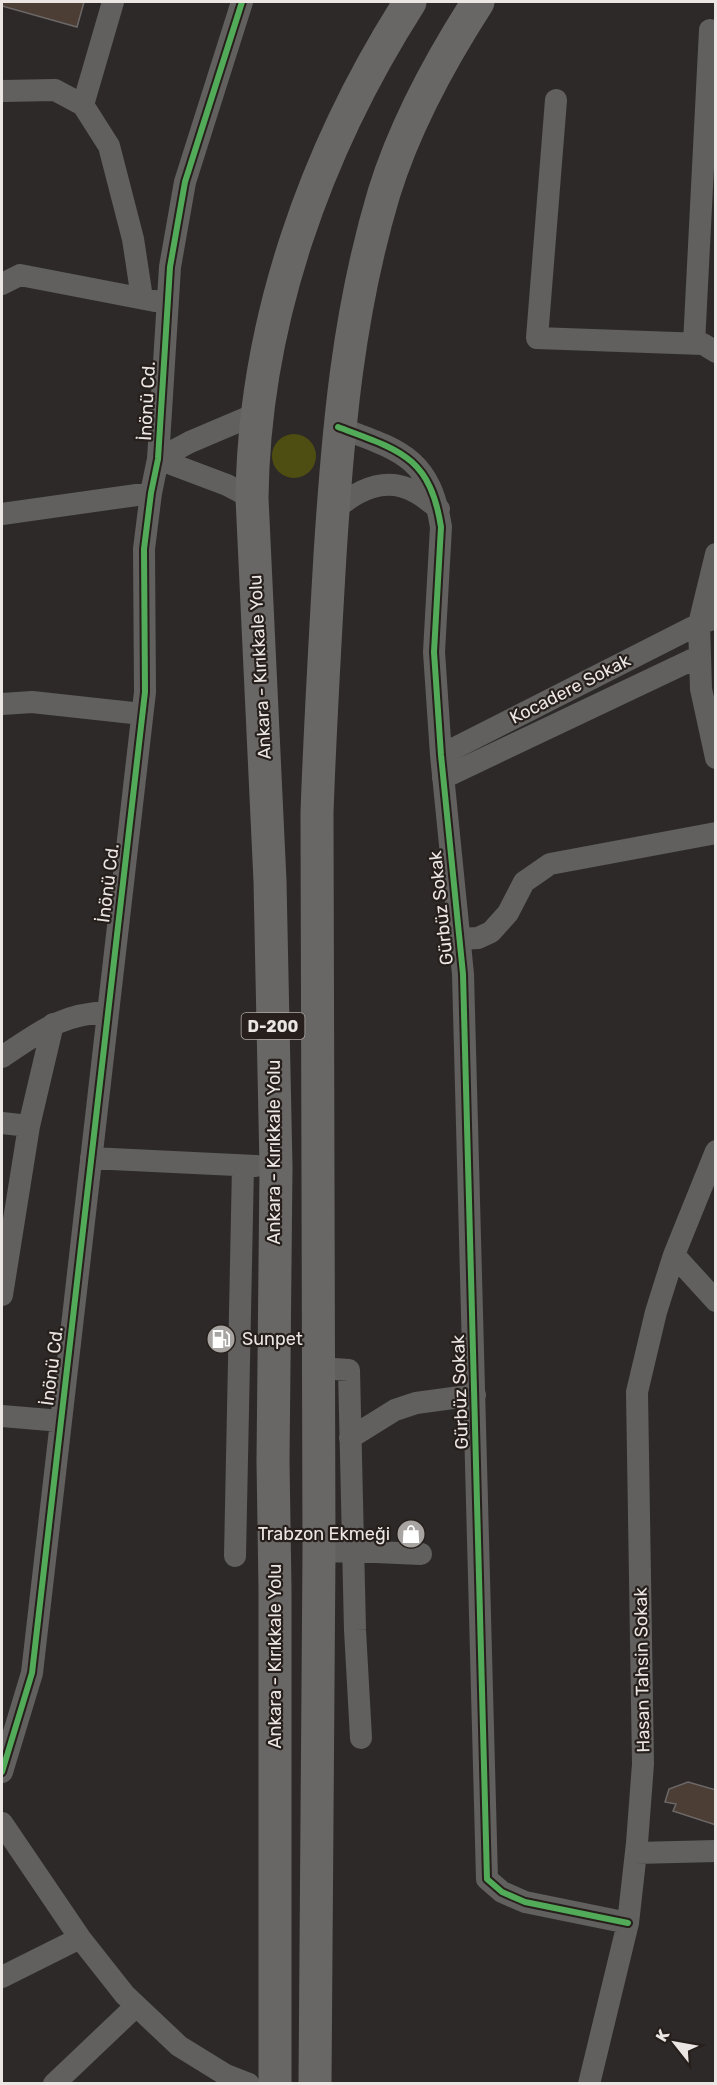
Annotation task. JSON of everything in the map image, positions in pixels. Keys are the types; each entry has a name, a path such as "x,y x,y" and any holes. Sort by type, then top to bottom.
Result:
{"highway":[{"name":"Ankara - Kırıkkale Yolu","path":"274,2084 273,1461 276,1167 270,881 252,498 252,454 256,414 280,299 310,196 360,85 410,2"},
{"name":"D-200","path":"315,2084 319,1552 317,813 321,700 338,427 352,326 361,281 385,192 403,143 425,94 458,32 478,2"}],"street":[{"path":"83,105 113,2"},
{"name":"İnönü Cd.","path":"2,1772 32,1673 145,692 144,549 158,459 170,267 185,182 242,2"},
{"path":"694,344 710,30"},
{"path":"2,91 55,90 83,105 109,146 133,239 142,298"},
{"path":"556,100 537,338 703,344 716,352"},
{"path":"2,284 20,275 168,303"},
{"path":"158,459 190,442 256,414"},
{"name":"Gürbüz Sokak","path":"338,427 392,447 406,455 421,470 430,484 439,509 441,527 434,652 443,778 463,974 487,1879 502,1892 525,1902 628,1923"},
{"path":"158,459 227,485 252,498"},
{"path":"333,511 358,492 384,485 399,486 415,491 439,509"},
{"path":"2,514 151,493"},
{"path":"716,554 700,656 701,689 716,758"},
{"name":"Kocadere Sokak","path":"441,755 707,621"},
{"name":"Kocadere Sokak","path":"443,778 700,656"},
{"path":"2,704 32,702 142,714"},
{"path":"459,939 478,938 492,932 508,913 525,882 550,864 716,833"},
{"path":"2,1058 53,1024 85,1013 108,1012"},
{"path":"2,1295 29,1126 53,1024"},
{"path":"2,1123 29,1126"},
{"name":"Hasan Tahsin Sokak","path":"589,2084 628,1923 644,1764 637,1392 656,1312 674,1255 716,1151"},
{"path":"91,1158 276,1167"},
{"path":"235,1556 243,1166"},
{"path":"674,1255 716,1301"},
{"path":"318,1368 349,1370 353,1551 361,1738"},
{"path":"350,1438 395,1410 416,1404 475,1395"},
{"path":"2,1416 61,1421"},
{"path":"236,1460 273,1461"},
{"path":"319,1552 421,1554"},
{"path":"2,1823 80,1938 125,1995 179,2046 226,2079 249,2084"},
{"path":"636,1853 716,1851"},
{"path":"2,1977 80,1938"},
{"path":"54,2084 136,2006"}],"shaded area":[{"path":"294,434 303,435 310,440 315,447 315,465 310,472 303,477 294,478 285,477 278,472 273,465 272,456 273,447 278,440 285,435"}],"building":[{"path":"2,2 84,2 77,27 2,6"},
{"path":"688,1782 716,1790 716,1825 673,1811 676,1804 665,1802 669,1789"}],"cycle path":[{"path":"2,1772 32,1673 145,692 144,549 158,459 170,267 185,182 242,2"},
{"path":"338,427 394,450 420,470 436,503 441,527 434,652 441,755 463,974 487,1879 502,1892 525,1902 628,1923"}],"place":[{"name":"Sunpet","path":"221,1339"},
{"name":"Trabzon Ekmeği","path":"411,1534"}]}
